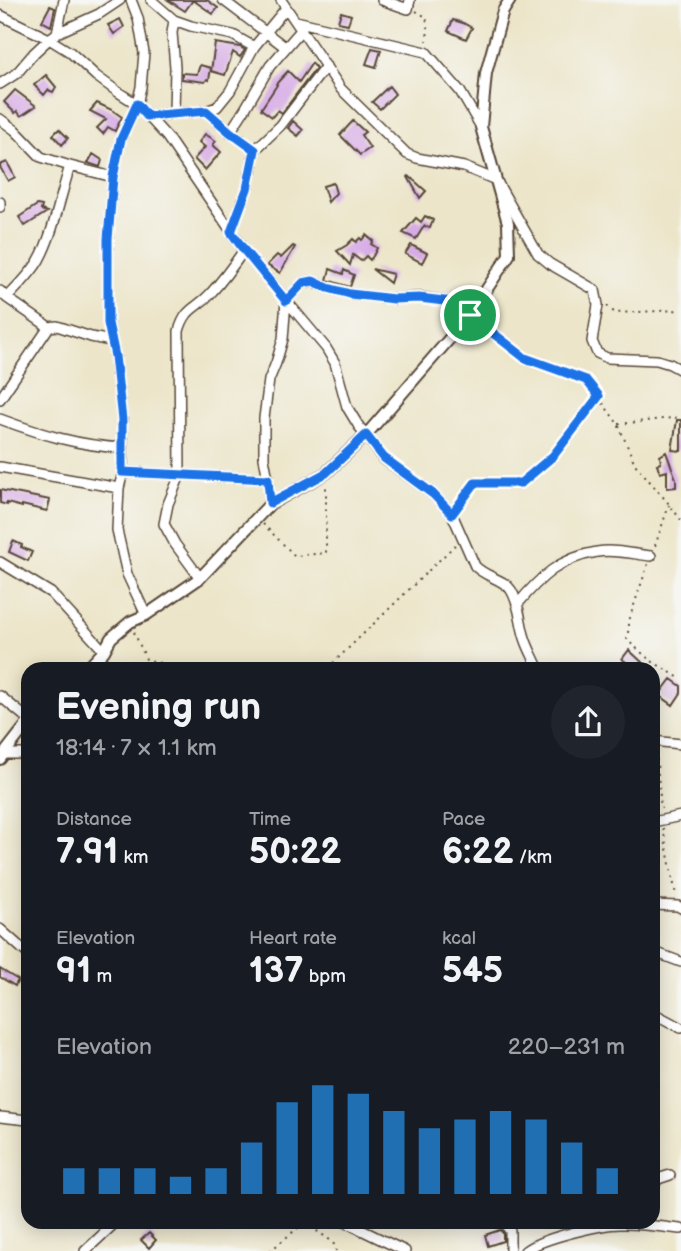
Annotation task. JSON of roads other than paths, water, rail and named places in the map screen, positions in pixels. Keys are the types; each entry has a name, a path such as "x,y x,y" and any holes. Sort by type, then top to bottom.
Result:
{"street":[{"path":"0,83 17,73 53,36 99,14 120,0"},
{"path":"131,0 138,18 144,53 137,104 121,139 113,177 107,269 108,323 122,420 122,472 117,530 127,574 146,615"},
{"path":"151,0 174,20 233,35 254,47"},
{"path":"223,0 285,47"},
{"path":"382,0 409,5"},
{"path":"481,127 486,74 503,11 510,0"},
{"path":"53,36 60,1"},
{"path":"147,116 206,111 217,107 224,100 254,47 283,4 341,89 407,154 464,167 496,180 538,254 595,290 598,305 592,341 597,353 607,358 657,360 681,370"},
{"path":"0,15 53,36 96,76 137,104 167,138 244,250 326,348 335,363 347,407 358,425 384,458 433,494 452,514 475,566 481,573 510,589 535,662"},
{"path":"174,20 174,113"},
{"path":"94,662 111,638 130,622 146,615 200,578 270,503 326,473 366,435 470,315 509,255 508,223 481,127 460,91 426,52 299,25"},
{"path":"230,132 270,66 299,25"},
{"path":"231,232 247,189 255,150 281,125 326,66"},
{"path":"206,111 255,150"},
{"path":"0,119 15,130 41,157 113,177"},
{"path":"70,166 42,254 37,263 4,294 49,327 57,326 111,341"},
{"path":"200,578 164,524 168,504 180,475 179,331 186,314 208,297 244,250"},
{"path":"270,503 264,458 264,418 269,380 283,339 286,301 303,283 313,281 350,294 453,302 470,315"},
{"path":"0,400 49,327"},
{"path":"0,419 43,435 100,447 123,448"},
{"path":"0,467 119,488"},
{"path":"122,472 268,479"},
{"path":"517,604 534,584 556,566 567,561 597,552 651,556"},
{"path":"0,562 51,593 104,651"},
{"path":"0,696 21,715"},
{"path":"2,756 21,730"},
{"path":"660,742 681,744"},
{"path":"2,756 21,755"},
{"path":"660,820 681,816"},
{"path":"660,905 681,908"},
{"path":"0,929 21,948"},
{"path":"660,953 681,962"},
{"path":"660,1017 681,1028"},
{"path":"0,1117 21,1118"},
{"path":"660,1178 670,1175"},
{"path":"660,1226 681,1228"},
{"path":"85,1251 109,1229"},
{"path":"359,1229 405,1251"},
{"path":"508,1229 510,1251"},
{"path":"525,1251 576,1229"}]}
